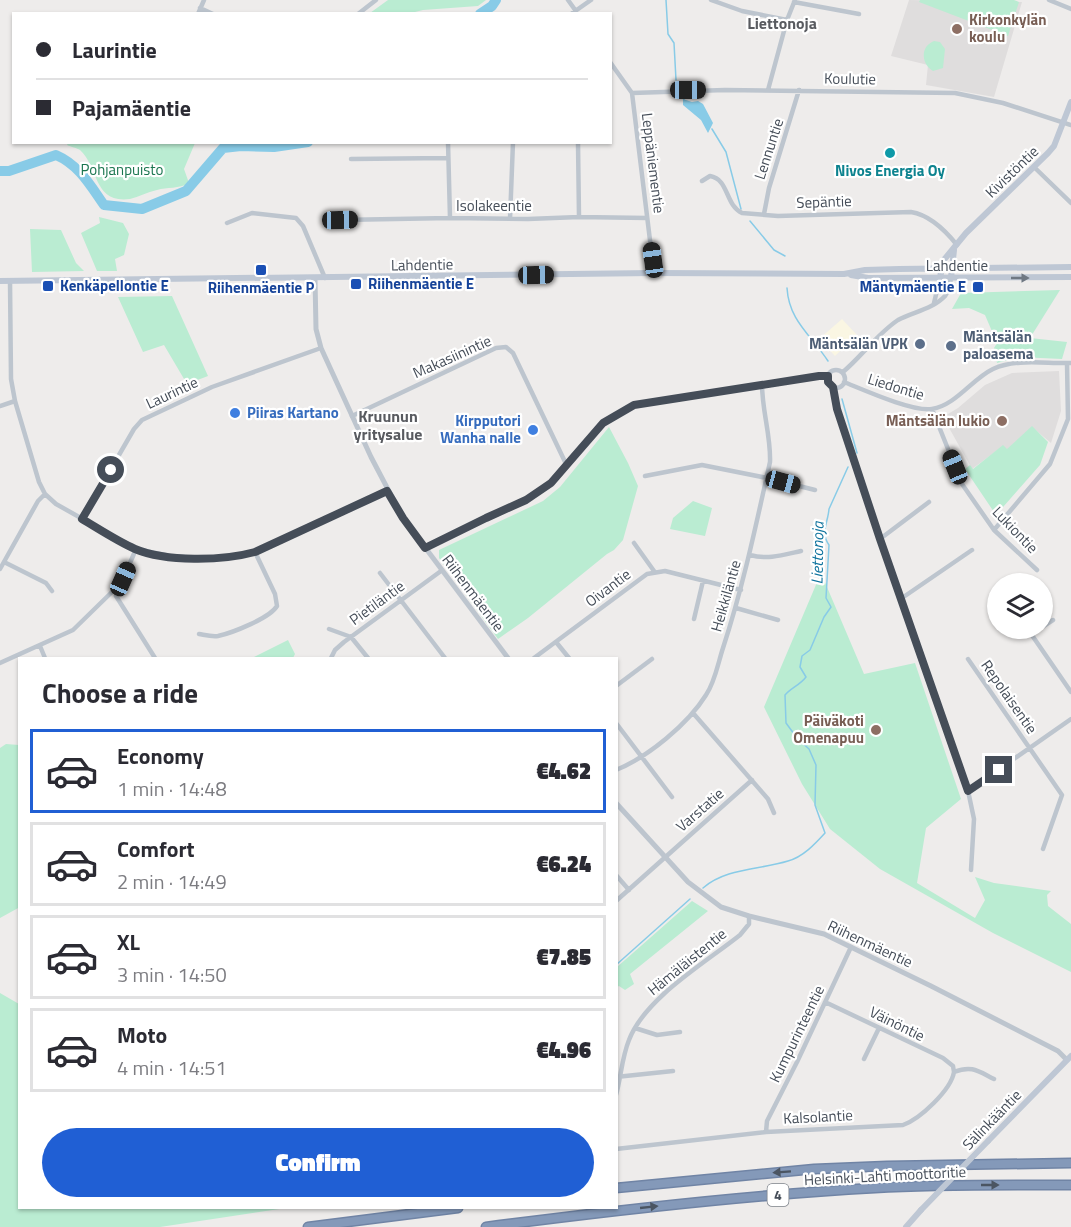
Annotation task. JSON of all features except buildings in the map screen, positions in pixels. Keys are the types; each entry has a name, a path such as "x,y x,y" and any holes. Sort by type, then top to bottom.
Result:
{"highway":[{"name":"Helsinki-Lahti moottoritie","path":"618,1188 814,1169 899,1165 1071,1163"},
{"name":"Helsinki-Lahti moottoritie","path":"486,1227 638,1208 762,1196 877,1188 1071,1185"},
{"path":"308,1227 450,1209"}],"main road":[{"name":"Kivistöntie","path":"940,278 943,261 972,227 1054,146 1071,102"},
{"path":"951,278 956,247"},
{"name":"Lahdentie","path":"844,274 865,270 1071,267"},
{"name":"Lahdentie","path":"0,281 315,279 654,273 844,274 868,278 1071,277"},
{"name":"Sälinkääntie","path":"906,1227 1069,1058"}],"street":[{"path":"199,11 204,0"},
{"path":"361,12 376,0"},
{"path":"576,12 591,0"},
{"path":"711,0 742,11 787,21"},
{"path":"1049,0 1071,9"},
{"path":"768,90 787,21 795,1 859,14"},
{"name":"Leppäniementie","path":"612,65 632,93 654,273"},
{"name":"Koulutie","path":"632,93 768,90 955,93 1003,103 1071,125"},
{"name":"Lennuntie","path":"764,214 769,188 799,90"},
{"path":"448,144 450,218"},
{"path":"510,219 513,144"},
{"path":"578,144 579,217"},
{"path":"351,159 448,158"},
{"path":"1035,167 1071,203"},
{"name":"Sepäntie","path":"702,181 710,176 717,177 737,211 748,215 911,212 921,214 939,226 956,247"},
{"path":"227,224 252,213 296,218 303,226 325,278"},
{"name":"Isolakeentie","path":"340,220 647,218"},
{"path":"934,303 940,278"},
{"path":"843,372 892,325 945,296 951,278"},
{"name":"Riihenmäentie","path":"315,279 316,329 321,348 387,491 403,518 441,571 507,657"},
{"path":"10,281 11,379 15,401 39,482 45,494 56,504 82,519 136,549 170,556 212,559 255,552 387,491"},
{"name":"Makasiinintie","path":"352,416 496,348 506,347 513,353 567,466"},
{"name":"Laurintie","path":"82,519 134,429 142,420 212,387 321,348"},
{"path":"994,530 1050,464 1068,419 1069,363"},
{"name":"Liedontie","path":"844,382 915,407 932,409 948,403 977,379 1002,365 1069,363"},
{"path":"843,372 835,370 830,372 828,382 833,387 837,409 880,539 968,791 974,819 974,844 970,870"},
{"path":"833,387 841,386 844,382 843,372"},
{"path":"425,548 526,500 551,483 603,423 634,405 762,384 828,376"},
{"name":"Heikkiläntie","path":"618,769 632,764 669,735 693,713 708,693 741,590 770,462 771,443 762,384"},
{"path":"0,406 15,401"},
{"name":"Lukiontie","path":"932,409 962,484 994,530 1037,570"},
{"path":"645,476 702,465 815,490"},
{"path":"0,569 38,501 45,494"},
{"path":"880,539 929,502"},
{"path":"634,543 654,572"},
{"path":"0,663 73,630 123,579 136,549"},
{"path":"902,598 972,550"},
{"path":"750,555 760,558 775,557 801,551"},
{"path":"199,634 216,637 274,611 277,606 275,594 255,552"},
{"path":"4,562 46,583 52,591"},
{"name":"Pietiläntie","path":"331,657 334,650 441,571"},
{"name":"Oivantie","path":"535,657 647,574 665,571 741,590"},
{"path":"380,573 444,657"},
{"path":"694,619 703,581"},
{"path":"116,596 154,657"},
{"path":"736,608 778,620"},
{"path":"329,629 351,637 367,657"},
{"path":"1035,639 1071,692"},
{"path":"556,642 568,657"},
{"path":"40,646 45,657"},
{"path":"618,684 652,659"},
{"name":"Repolaisentie","path":"968,659 1062,795 1043,849"},
{"path":"693,713 768,799 774,813"},
{"path":"968,791 1071,719"},
{"path":"618,726 672,797"},
{"name":"Varstatie","path":"618,899 752,780"},
{"name":"Riihenmäentie","path":"618,805 688,882 722,907 824,934 1069,1058"},
{"path":"618,877 629,890"},
{"name":"Hämäläistentie","path":"619,1077 635,1028 659,999 740,935 749,924 749,916"},
{"name":"Kumpurinteentie","path":"766,1132 767,1121 850,947"},
{"name":"Väinöntie","path":"825,1002 943,1058 953,1066 954,1072"},
{"path":"635,1028 657,1035 680,1032"},
{"path":"864,1059 879,1028"},
{"path":"954,1072 970,1068 994,1079"},
{"path":"619,1077 673,1071"},
{"name":"Kalsolantie","path":"618,1149 766,1132 903,1125 916,1119 949,1087 954,1072"}],"shaded area":[{"name":"Kirkonkylän koulu","path":"909,0 1022,2 994,97 926,85 928,65 891,56"},
{"path":"842,319 857,335 835,356 819,339"},
{"name":"Mäntsälän lukio","path":"1059,371 1061,411 1051,443 1032,427 1007,450 1003,446 972,469 943,417 958,408 985,385 1012,373"}],"green space":[{"path":"388,0 486,0 478,6 415,12 371,12"},
{"path":"920,0 1014,0 1019,2 1008,36 919,2"},
{"path":"934,41 940,42 945,49 943,68 933,71 926,65 924,52 926,47"},
{"name":"Pohjanpuisto","path":"195,144 184,169 189,183 130,199 118,199 109,196 103,190 80,150 67,145"},
{"path":"99,217 123,223 129,234 124,255 115,259 117,271 97,271 81,233 100,223"},
{"path":"30,229 61,230 76,263 84,271 32,272"},
{"path":"1060,290 1030,338 1067,342 1062,359 1019,357 997,363 994,348 997,343 985,315 969,308 952,309 961,293"},
{"path":"172,296 208,376 187,384 164,345 143,352 118,297"},
{"path":"1032,426 1048,442 1040,465 996,515 965,469 970,465 973,469 1003,445 1007,449"},
{"path":"609,427 638,486 623,540 614,550 498,639 439,558 439,550 543,501 560,487"},
{"path":"693,501 712,508 705,536 670,529 673,518"},
{"path":"821,573 864,674 915,663 961,799 926,828 917,883 975,918 985,900 975,877 994,883 1051,891 1047,895 1048,906 1071,924 1071,972 993,933 880,869 830,829 802,784 764,707"},
{"path":"288,640 295,654 294,657 254,657"},
{"path":"6,744 18,745 18,908 0,918 0,748"},
{"path":"692,901 708,911 630,974 634,984 625,990 618,986 618,966"},
{"path":"0,993 18,1003 18,1209 279,1209 160,1227 0,1227"}],"water":[{"path":"683,99 703,104 713,123 708,133 701,120 683,105"}],"waterway":[{"path":"483,12 496,0"},
{"name":"Liettonoja","path":"666,0 668,34 674,43 676,80"},
{"name":"Liettonoja","path":"681,94 684,100"},
{"name":"Liettonoja","path":"712,129 726,152 741,209"},
{"path":"0,171 9,171 56,155 78,170 104,205 142,209 186,191 223,148 274,147 294,144"},
{"name":"Liettonoja","path":"750,221 774,250 785,256"},
{"name":"Liettonoja","path":"787,288 796,319 828,361"},
{"name":"Liettonoja","path":"842,399 857,453"},
{"name":"Liettonoja","path":"703,888 712,881 732,873 793,859 808,850 825,833 815,805 816,765 809,749 786,723 785,695 806,677 800,667 802,656 810,650 824,617 831,607 826,598 829,545 825,536 825,527 829,509 848,467"},
{"name":"Liettonoja","path":"618,963 690,899"}],"place":[{"name":"Kirkonkylän koulu","path":"957,29"},
{"name":"Nivos Energia Oy","path":"890,153"},
{"name":"Riihenmäentie P","path":"261,270"},
{"name":"Riihenmäentie E","path":"356,284"},
{"name":"Kenkäpellontie E","path":"48,286"},
{"name":"Mäntymäentie E","path":"978,287"},
{"name":"Mäntsälän VPK","path":"920,344"},
{"name":"Mäntsälän paloasema","path":"951,346"},
{"name":"Piiras Kartano","path":"235,413"},
{"name":"Mäntsälän lukio","path":"1002,421"},
{"name":"Kirpputori Wanha nalle","path":"533,430"},
{"name":"Päiväkoti Omenapuu","path":"876,730"}],"district":[{"name":"Liettonoja","path":"782,23"},
{"name":"Kruunun yritysalue","path":"388,425"}],"route":[{"path":"111,470 82,519 136,549 193,558 212,559 239,556 255,552 387,491 425,548 526,500 551,483 603,423 634,405 828,376 827,379 833,387 837,409 880,539 968,791 999,770"}]}
